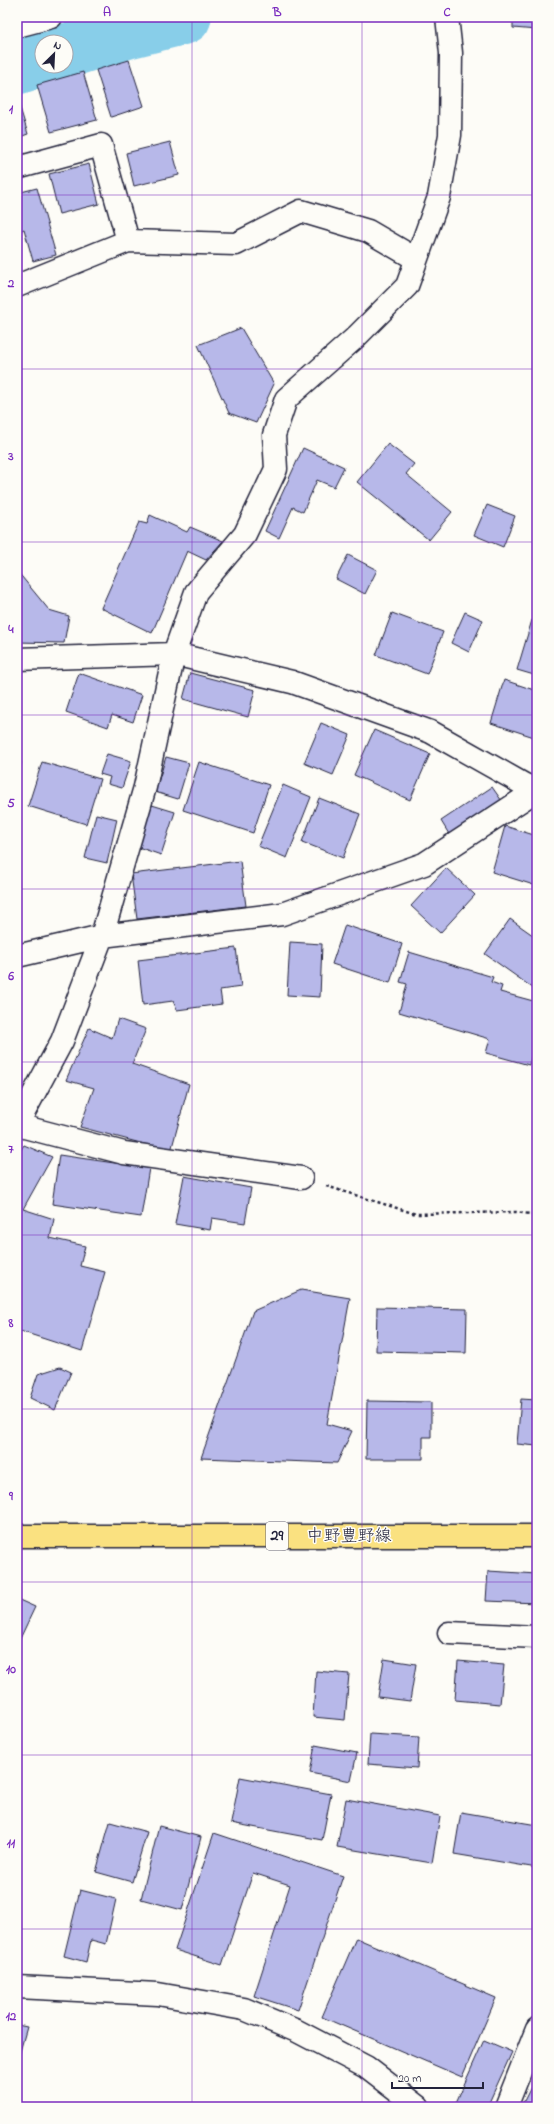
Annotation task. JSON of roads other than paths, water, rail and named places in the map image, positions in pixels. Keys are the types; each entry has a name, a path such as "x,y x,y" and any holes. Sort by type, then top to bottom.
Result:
{"main road":[{"name":"中野豊野線","path":"17,1536 537,1536"}],"street":[{"path":"17,26 51,17"},
{"path":"301,1178 124,1153 17,1125 62,1041 102,936 146,787 174,654 196,592 245,534 276,469 274,435 286,400 355,338 406,286 439,197 450,136 451,53 447,17"},
{"path":"17,168 101,145 128,241"},
{"path":"17,286 128,241 236,244 301,211 368,231 416,259"},
{"path":"17,659 174,654 292,682 432,732 523,784 537,790"},
{"path":"17,956 102,936 282,914 424,864 537,790"},
{"path":"449,1633 537,1637"},
{"path":"17,1987 158,1994 244,2009 297,2031 366,2068 418,2107"},
{"path":"506,2107 537,2029"}],"waterway":[{"path":"74,48 128,31 184,17"},
{"path":"17,67 34,62"}]}
